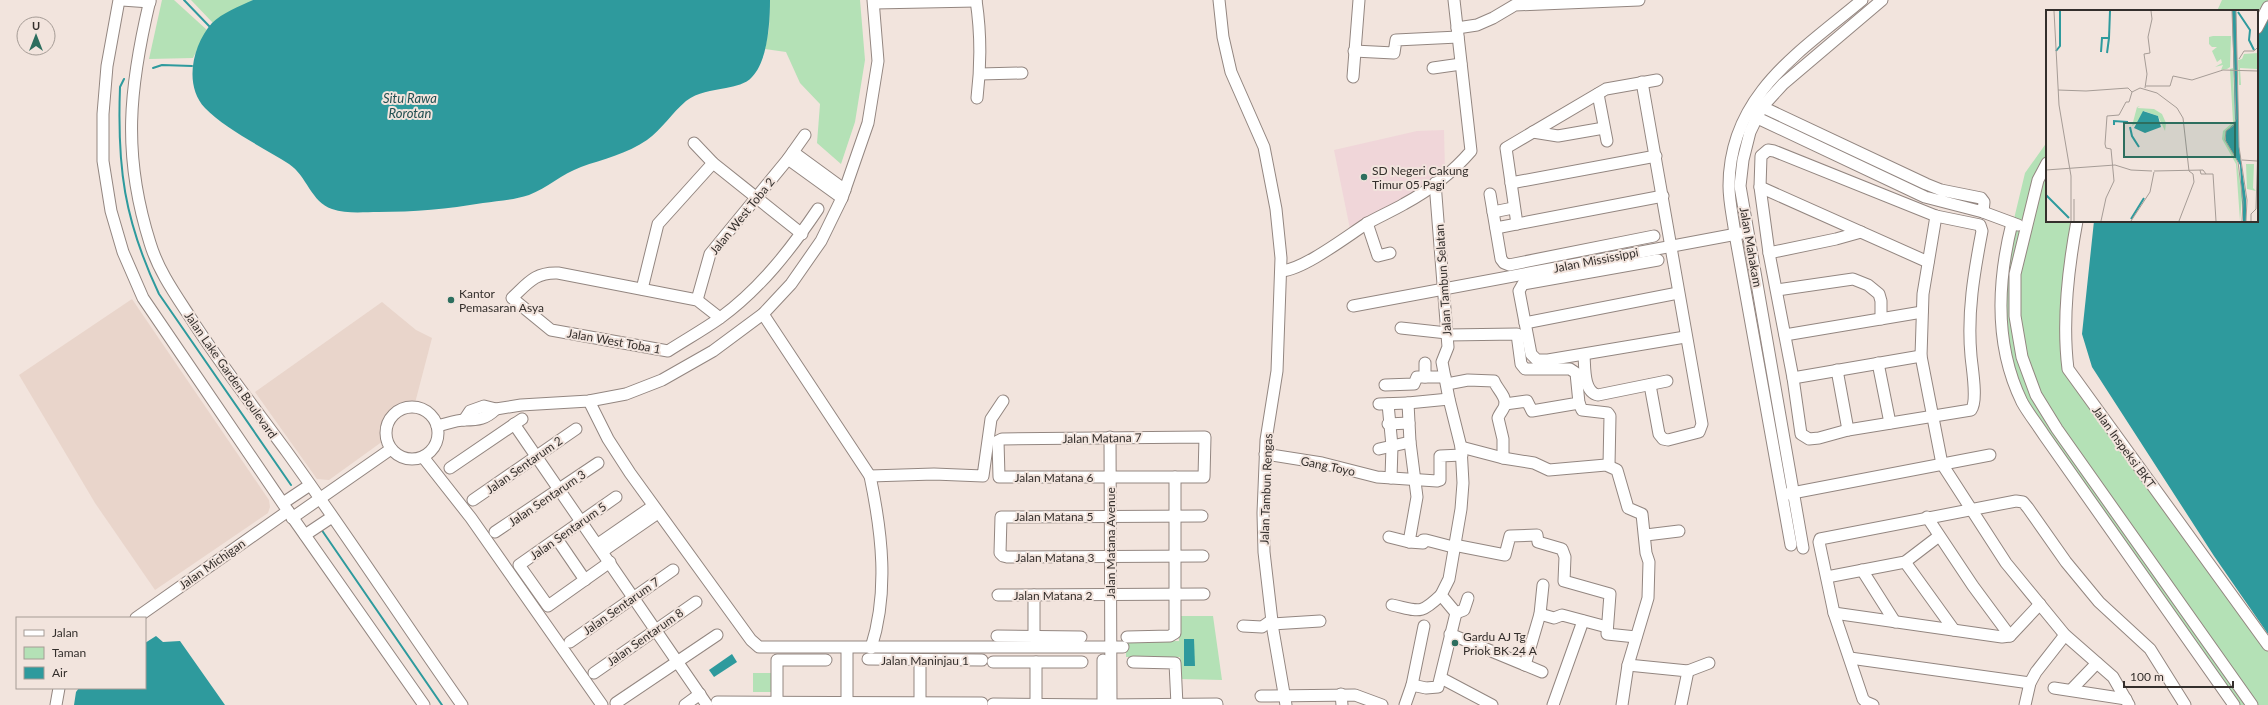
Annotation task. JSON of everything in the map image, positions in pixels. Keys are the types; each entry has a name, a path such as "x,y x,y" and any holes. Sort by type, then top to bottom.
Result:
{"street":[{"path":"119,0 106,79 103,114 103,161 111,211 123,252 144,298 287,511 424,705"},
{"path":"122,0 150,1"},
{"path":"437,426 464,420 475,420 488,417 496,409 521,405 589,401 626,394 662,380 713,351 763,314 791,284 821,241 844,194 868,123 878,61 873,2 976,0 981,28 980,74 977,98"},
{"name":"Jalan Tambun Rengas","path":"1219,0 1223,37 1231,72 1264,147 1276,208 1285,271 1271,455 1263,512 1264,552 1287,698"},
{"path":"1353,78 1359,0"},
{"path":"1285,271 1367,223 1406,203 1454,168 1471,151 1454,0"},
{"path":"1354,51 1394,53 1396,40 1457,32 1493,18 1516,2 1639,0"},
{"name":"Jalan Mahakam","path":"1791,545 1788,494 1740,186 1743,160 1751,116 1775,73 1862,0"},
{"name":"Jalan Mahakam","path":"1757,104 1783,84 1882,0"},
{"name":"Jalan Lake Garden Boulevard","path":"150,1 143,28 130,113 131,157 140,207 150,245 170,286 196,326 310,485 462,705"},
{"path":"2258,26 2268,7"},
{"path":"1433,68 1461,64"},
{"path":"980,74 1022,73"},
{"path":"1517,224 1513,208 1506,148 1606,89 1658,80"},
{"path":"1642,82 1663,196 1685,337 1702,424 1699,432 1668,440 1663,439 1659,434 1650,385"},
{"path":"1598,94 1607,142"},
{"path":"1757,104 1926,184 1941,190 1981,198 1984,202 1983,212"},
{"path":"1751,116 1924,197 1983,212 2026,229"},
{"name":"Jalan Mahakam","path":"1751,116 1739,128 1732,158 1729,186 1731,235 1788,494 1803,548"},
{"path":"1533,132 1558,136 1604,128"},
{"name":"Jalan West Toba 2","path":"697,300 710,254 805,135"},
{"path":"694,143 713,163 802,234"},
{"path":"1774,151 1936,216 1975,222 1980,225 1982,231 1970,305 1969,336 1974,406 1967,411 1932,415 1848,430 1814,439 1806,438 1801,434 1793,378 1769,253 1760,187 1761,156 1764,152 1774,151"},
{"path":"790,155 844,194"},
{"path":"1511,183 1656,156"},
{"path":"713,163 658,224 642,289 697,300 720,318"},
{"path":"2046,165 2038,180 2015,274 2015,316 2022,357 2036,395 2057,429 2252,705"},
{"name":"Jalan Tambun Selatan","path":"1435,183 1448,347 1442,362 1449,399 1462,451 1463,483 1461,510 1449,579 1441,595"},
{"path":"1760,187 1928,262"},
{"path":"1490,194 1501,258 1504,263 1509,265 1654,236"},
{"path":"1496,228 1663,196"},
{"path":"1493,212 1513,208"},
{"name":"Jalan West Toba 1","path":"642,289 558,273 545,272 533,278 512,298 551,330 668,351 720,318 764,280 802,234 818,209"},
{"path":"1936,216 1928,262 1922,312 1921,356 1942,464 2006,563 2065,635 2113,677 2128,702"},
{"name":"Jalan Inspeksi BKT","path":"2077,222 2066,314 2065,346 2068,369 2268,645"},
{"path":"1367,223 1378,256 1390,253"},
{"path":"2012,223 2001,282 2000,327 2008,365 2022,401 2044,435 2234,705"},
{"name":"Jalan Mississippi","path":"1353,306 1748,232"},
{"path":"1769,253 1830,241 1861,232"},
{"path":"1658,260 1523,284 1519,292 1531,354 1537,360 1584,355 1685,337"},
{"path":"1777,290 1853,279 1868,285 1879,294 1881,301 1880,319"},
{"path":"1525,323 1678,293"},
{"path":"1785,335 1922,312"},
{"path":"763,314 870,476 879,518 883,575 880,612 871,648"},
{"path":"1402,328 1447,334 1517,334 1521,364 1525,369 1574,370 1578,381 1579,403 1582,410 1608,413 1610,416 1610,465"},
{"path":"1584,355 1588,389 1592,393 1598,394 1667,381"},
{"path":"1793,378 1921,356"},
{"path":"1425,363 1425,377"},
{"path":"1878,363 1890,423"},
{"path":"1837,370 1848,430"},
{"path":"1384,385 1414,384 1416,378 1425,377 1446,380 1492,380 1499,391 1503,394 1505,404 1498,418 1503,439 1503,458"},
{"path":"1391,478 1392,446 1384,404 1449,399"},
{"path":"589,401 608,439 655,509 751,640 760,647 1123,647"},
{"path":"870,476 934,474 983,476 991,419 1003,401"},
{"path":"1505,404 1528,402 1530,411 1532,411 1579,403"},
{"path":"1408,403 1410,442 1416,480 1416,511 1409,542"},
{"path":"408,407 424,409 434,419 438,433 434,447 423,457 406,458 391,449 386,441 387,423 399,410 408,407"},
{"path":"450,468 518,422 536,456 581,522 600,547 700,694 712,703 982,704"},
{"path":"1388,424 1409,423"},
{"name":"Jalan Sentarum 2","path":"472,500 576,429"},
{"name":"Jalan Matana Avenue","path":"1106,648 1107,437"},
{"name":"Jalan Matana 7","path":"999,476 1000,439 1205,437 1204,476"},
{"path":"1379,449 1410,442"},
{"path":"287,511 320,500 391,449"},
{"path":"1462,451 1534,463 1549,470 1610,465 1618,470 1628,508 1642,513 1646,535 1646,553 1649,564 1648,598 1628,665 1622,705"},
{"name":"Gang Toyo","path":"1271,455 1322,463 1377,477 1440,480 1440,456 1462,451"},
{"path":"1788,494 1990,455"},
{"path":"423,457 471,518 602,705"},
{"name":"Jalan Sentarum 3","path":"496,532 598,463"},
{"name":"Jalan Matana 6","path":"999,476 1204,476"},
{"path":"1127,637 1174,636 1175,477"},
{"path":"287,511 310,485"},
{"name":"Jalan Sentarum 5","path":"585,580 548,606 519,565 616,497"},
{"path":"1873,705 1866,702 1863,698 1834,612 1819,542 1820,539 1927,517 2016,501 2023,502 2066,562 2099,602 2150,649 2185,705"},
{"path":"600,547 655,509"},
{"name":"Jalan Michigan","path":"137,617 287,511"},
{"name":"Jalan Matana 5","path":"1003,556 1000,553 1001,517 1202,516"},
{"path":"305,535 332,517"},
{"path":"1927,517 2010,636"},
{"path":"1646,535 1679,531"},
{"path":"1389,537 1409,542 1423,543 1423,540 1426,540 1505,555 1510,536 1537,535 1538,542 1562,549 1565,557 1564,582 1610,594 1607,626 1608,634 1636,637"},
{"path":"1827,577 1905,562 1939,536"},
{"path":"556,539 585,580 610,562"},
{"name":"Jalan Matana 3","path":"1003,556 1203,556"},
{"path":"1905,562 1954,630"},
{"name":"Jalan Sentarum 7","path":"570,642 673,570"},
{"path":"1862,570 1895,622"},
{"path":"1525,665 1540,614 1543,585"},
{"name":"Jalan Matana 2","path":"998,595 1204,594"},
{"path":"1034,595 1034,637"},
{"path":"1392,605 1418,611 1427,608 1441,595 1456,613"},
{"path":"1456,613 1464,610 1468,598"},
{"name":"Jalan Sentarum 8","path":"594,673 696,602"},
{"path":"1834,612 1992,637 2010,636 2040,604"},
{"path":"1439,683 1456,613"},
{"path":"1540,614 1554,618 1562,615 1607,626"},
{"path":"1243,626 1262,627 1275,622 1320,621"},
{"path":"1553,705 1583,621"},
{"path":"1405,705 1412,685 1424,626"},
{"path":"1450,634 1542,672"},
{"path":"616,703 717,635"},
{"path":"2025,705 2030,683 2036,672 2065,635"},
{"path":"997,636 1081,637"},
{"path":"844,648 844,704"},
{"path":"1106,648 1111,705"},
{"path":"1102,705 1106,648"},
{"path":"1850,658 2030,683"},
{"path":"777,704 777,660 826,660"},
{"name":"Jalan Maninjau 1","path":"868,660 982,660"},
{"path":"920,660 920,703"},
{"path":"993,662 1082,662"},
{"path":"1036,662 1036,704"},
{"path":"1134,662 1175,663 1177,705"},
{"path":"1628,665 1688,671 1709,662"},
{"path":"2071,690 2097,663"},
{"path":"1681,705 1688,671"},
{"path":"1412,685 1426,688 1439,683 1492,705"},
{"path":"2054,688 2128,702"},
{"path":"56,705 59,689"},
{"path":"685,705 700,694"},
{"path":"1261,696 1342,700 1355,695 1382,705"},
{"path":"993,704 1217,704"}],"shaded area":[{"path":"1444,130 1445,172 1429,185 1350,229 1334,150 1417,131"},
{"path":"132,299 269,500 270,507 268,513 155,590 95,503 19,375"},
{"path":"382,302 416,330 432,338 415,403 399,407 391,413 386,422 383,441 329,480 317,479 255,392"}],"green space":[{"path":"162,0 174,0 207,30 193,58 149,59"},
{"path":"191,0 253,0 213,23"},
{"path":"770,0 860,0 865,60 855,122 841,164 817,143 820,104 800,83 786,52 765,49 769,29"},
{"path":"2222,0 2268,0 2268,7 2258,26 2258,10 2217,10"},
{"path":"2046,143 2046,222 2078,222 2073,245 2068,369 2268,647 2268,705 2234,705 2022,401 2000,327 2013,223 2025,173"},
{"path":"1178,616 1213,616 1222,680 1180,679 1180,657 1126,657 1126,641 1179,641"},
{"path":"753,673 772,673 772,692 753,692"}],"water":[{"name":"Situ Rawa Rorotan","path":"253,0 770,0 769,29 765,51 762,61 752,77 740,84 705,92 691,98 686,101 652,136 631,149 567,173 542,189 518,198 431,210 343,212 325,206 314,195 295,169 213,116 198,99 194,88 193,65 200,42 205,32 212,23 221,16"},
{"path":"2268,7 2268,634 2214,556 2092,367 2082,334 2094,222 2258,222 2258,26"},
{"path":"156,636 163,642 180,641 225,705 74,705 76,692 78,689 146,689 146,642"},
{"path":"1184,639 1194,639 1195,666 1184,666"},
{"path":"732,654 737,662 714,677 709,670"}],"waterway":[{"path":"184,0 210,27"},
{"path":"153,68 162,65 192,66"},
{"path":"124,79 120,87 119,116 125,193 130,217 147,267 159,294 291,485"},
{"path":"321,529 442,705"}],"place":[{"name":"SD Negeri Cakung Timur 05 Pagi","path":"1364,177"},
{"name":"Kantor Pemasaran Asya","path":"451,300"},
{"name":"Gardu AJ Tg Priok BK 24 A","path":"1455,643"}]}
